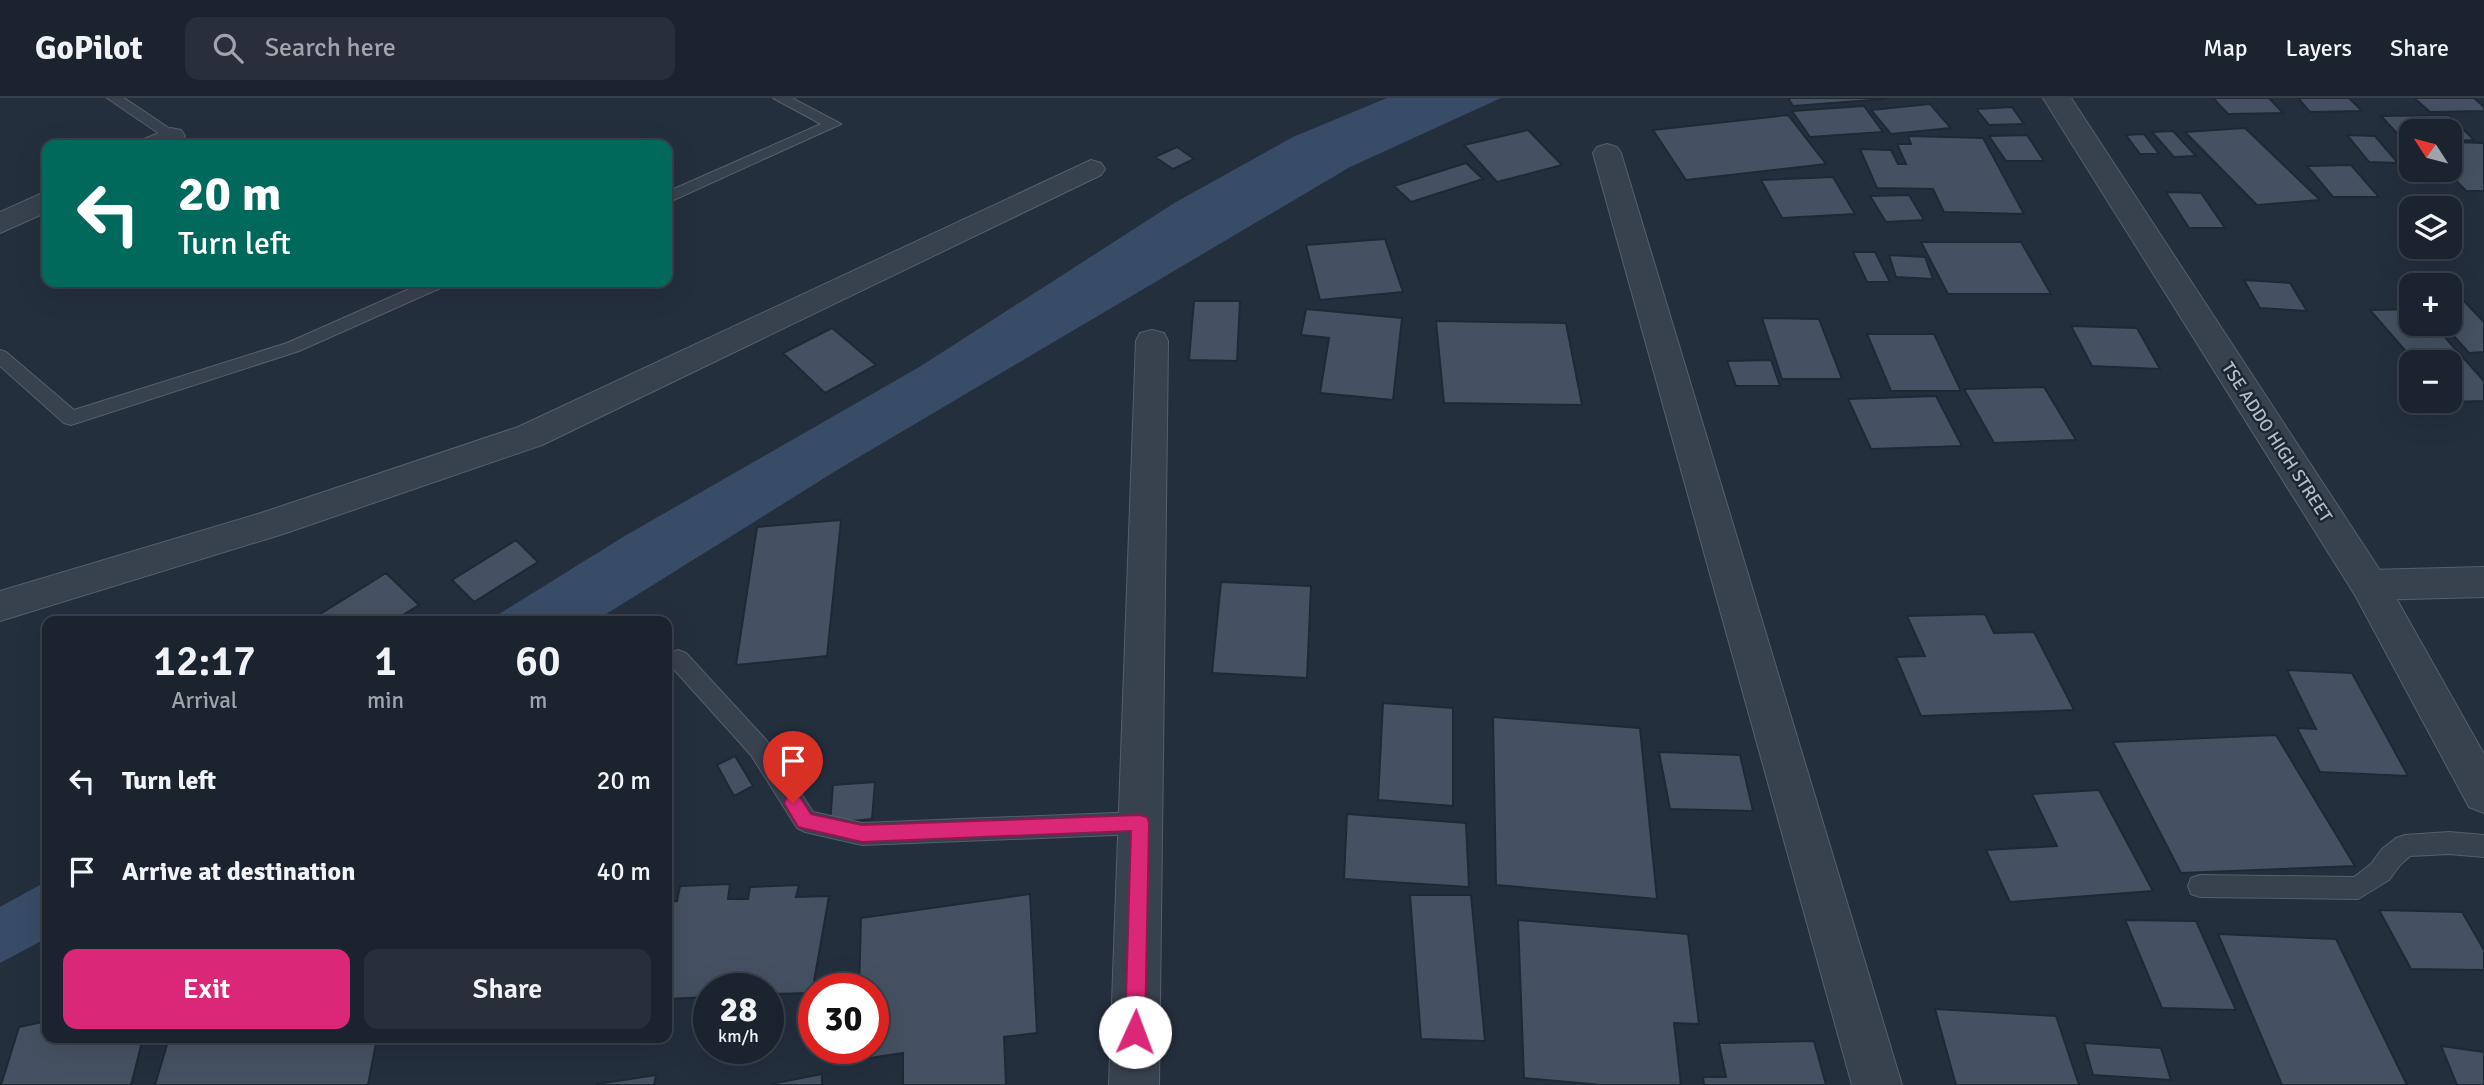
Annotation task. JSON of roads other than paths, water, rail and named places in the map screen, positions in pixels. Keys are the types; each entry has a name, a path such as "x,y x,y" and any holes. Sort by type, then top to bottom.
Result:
{"street":[{"name":"TSE ADDO HIGH STREET","path":"2057,98 2369,585 2484,794"},
{"path":"1607,153 1877,1085"},
{"path":"0,606 270,524 530,436 1091,169"},
{"path":"0,224 42,203"},
{"path":"1134,1085 1152,341"},
{"path":"2369,585 2484,582"}],"lane":[{"path":"114,98 168,140"},
{"path":"672,196 833,124 780,98"},
{"path":"0,356 71,418 293,346 422,287"},
{"path":"678,659 759,748 805,821 862,834 1140,823"},
{"path":"2200,886 2358,888 2380,872 2391,857 2405,846 2449,843 2484,846"}],"water":[{"path":"1387,98 1501,98 1350,167 842,467 603,616 496,616 623,537 921,366 1176,202 1293,137"},
{"path":"42,884 42,941 0,963 0,907"}]}
